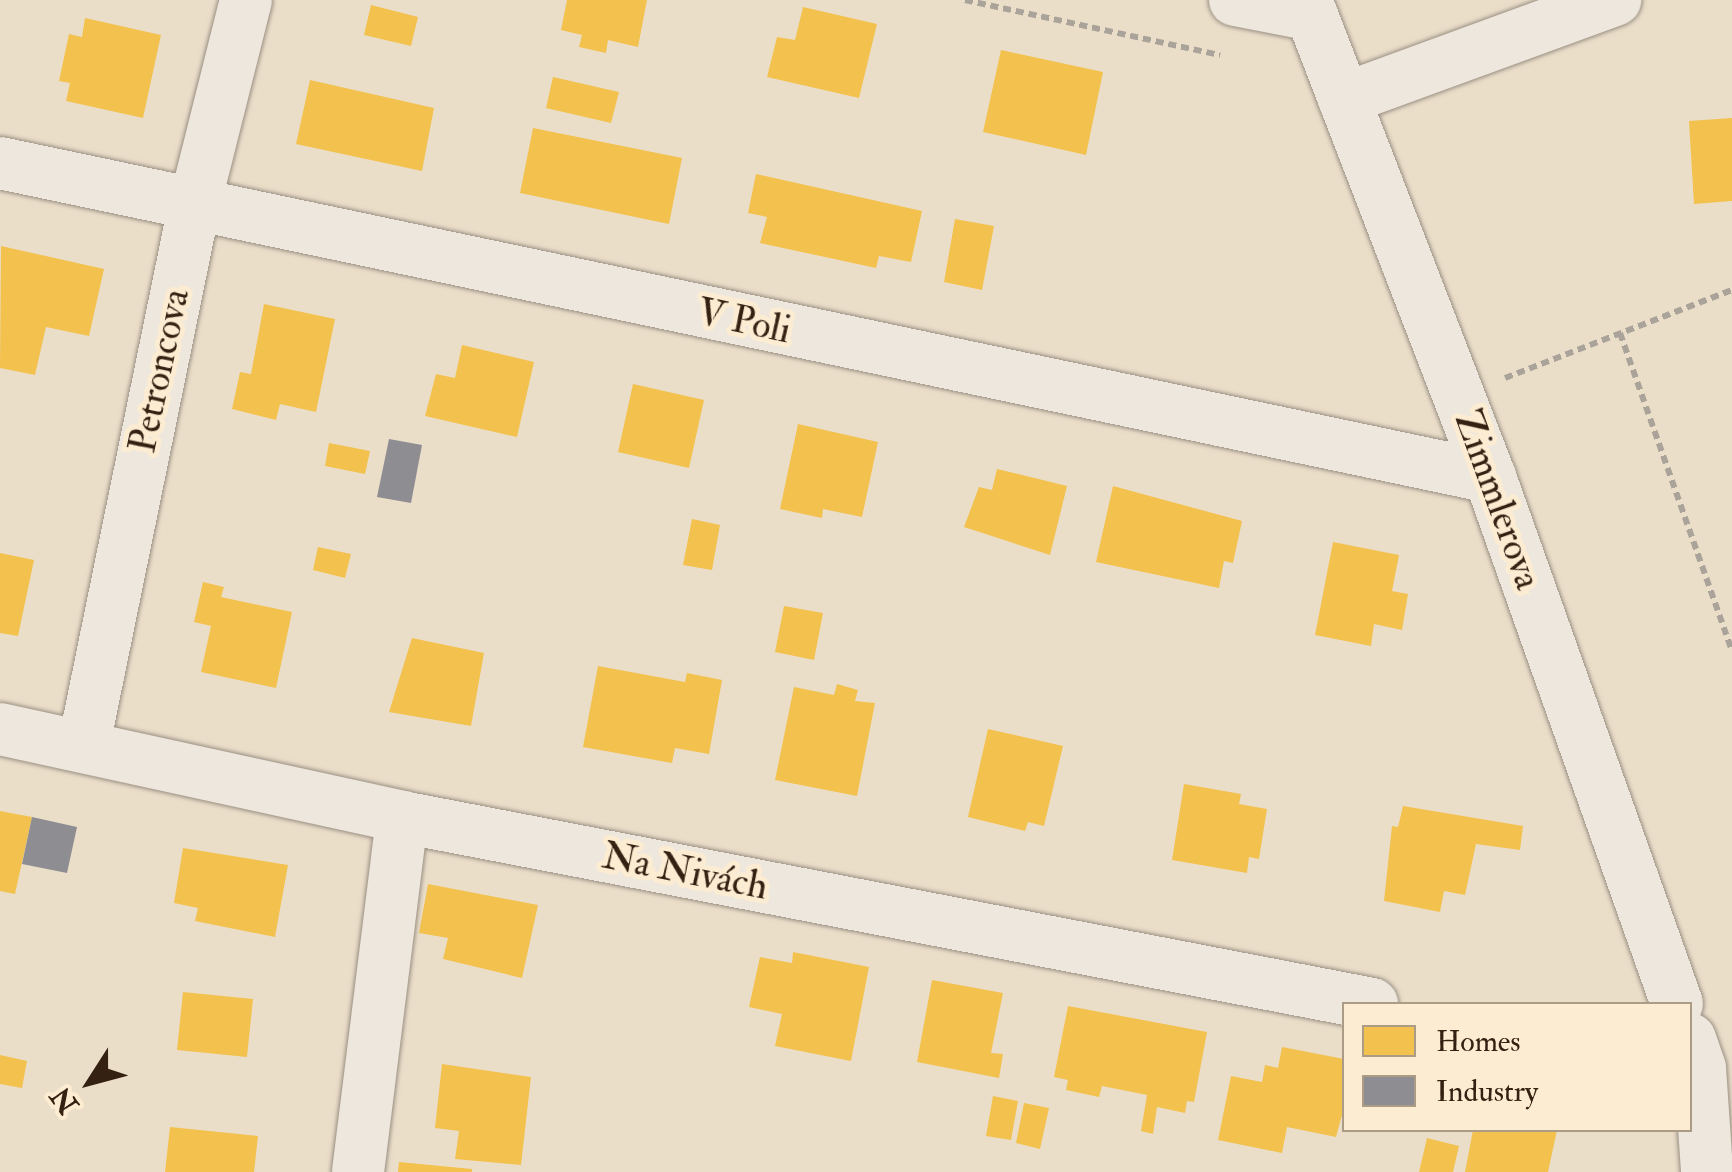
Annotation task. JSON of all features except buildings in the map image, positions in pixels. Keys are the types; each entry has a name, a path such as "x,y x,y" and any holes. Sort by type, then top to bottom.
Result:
{"street":[{"name":"Petroncova","path":"84,744 194,207 246,0"},
{"path":"1235,0 1309,7"},
{"path":"1344,99 1616,0"},
{"name":"Zimmlerova","path":"1309,7 1490,477 1676,1002"},
{"name":"V Poli","path":"0,163 194,207 1490,477"},
{"name":"Na Nivách","path":"0,729 84,744 402,818 1362,1002"},
{"path":"358,1172 402,818"},
{"path":"1693,1058 1707,1172"}],"path":[{"path":"965,0 1230,57"},
{"path":"1458,396 1732,290"},
{"path":"1620,333 1732,652"}]}
